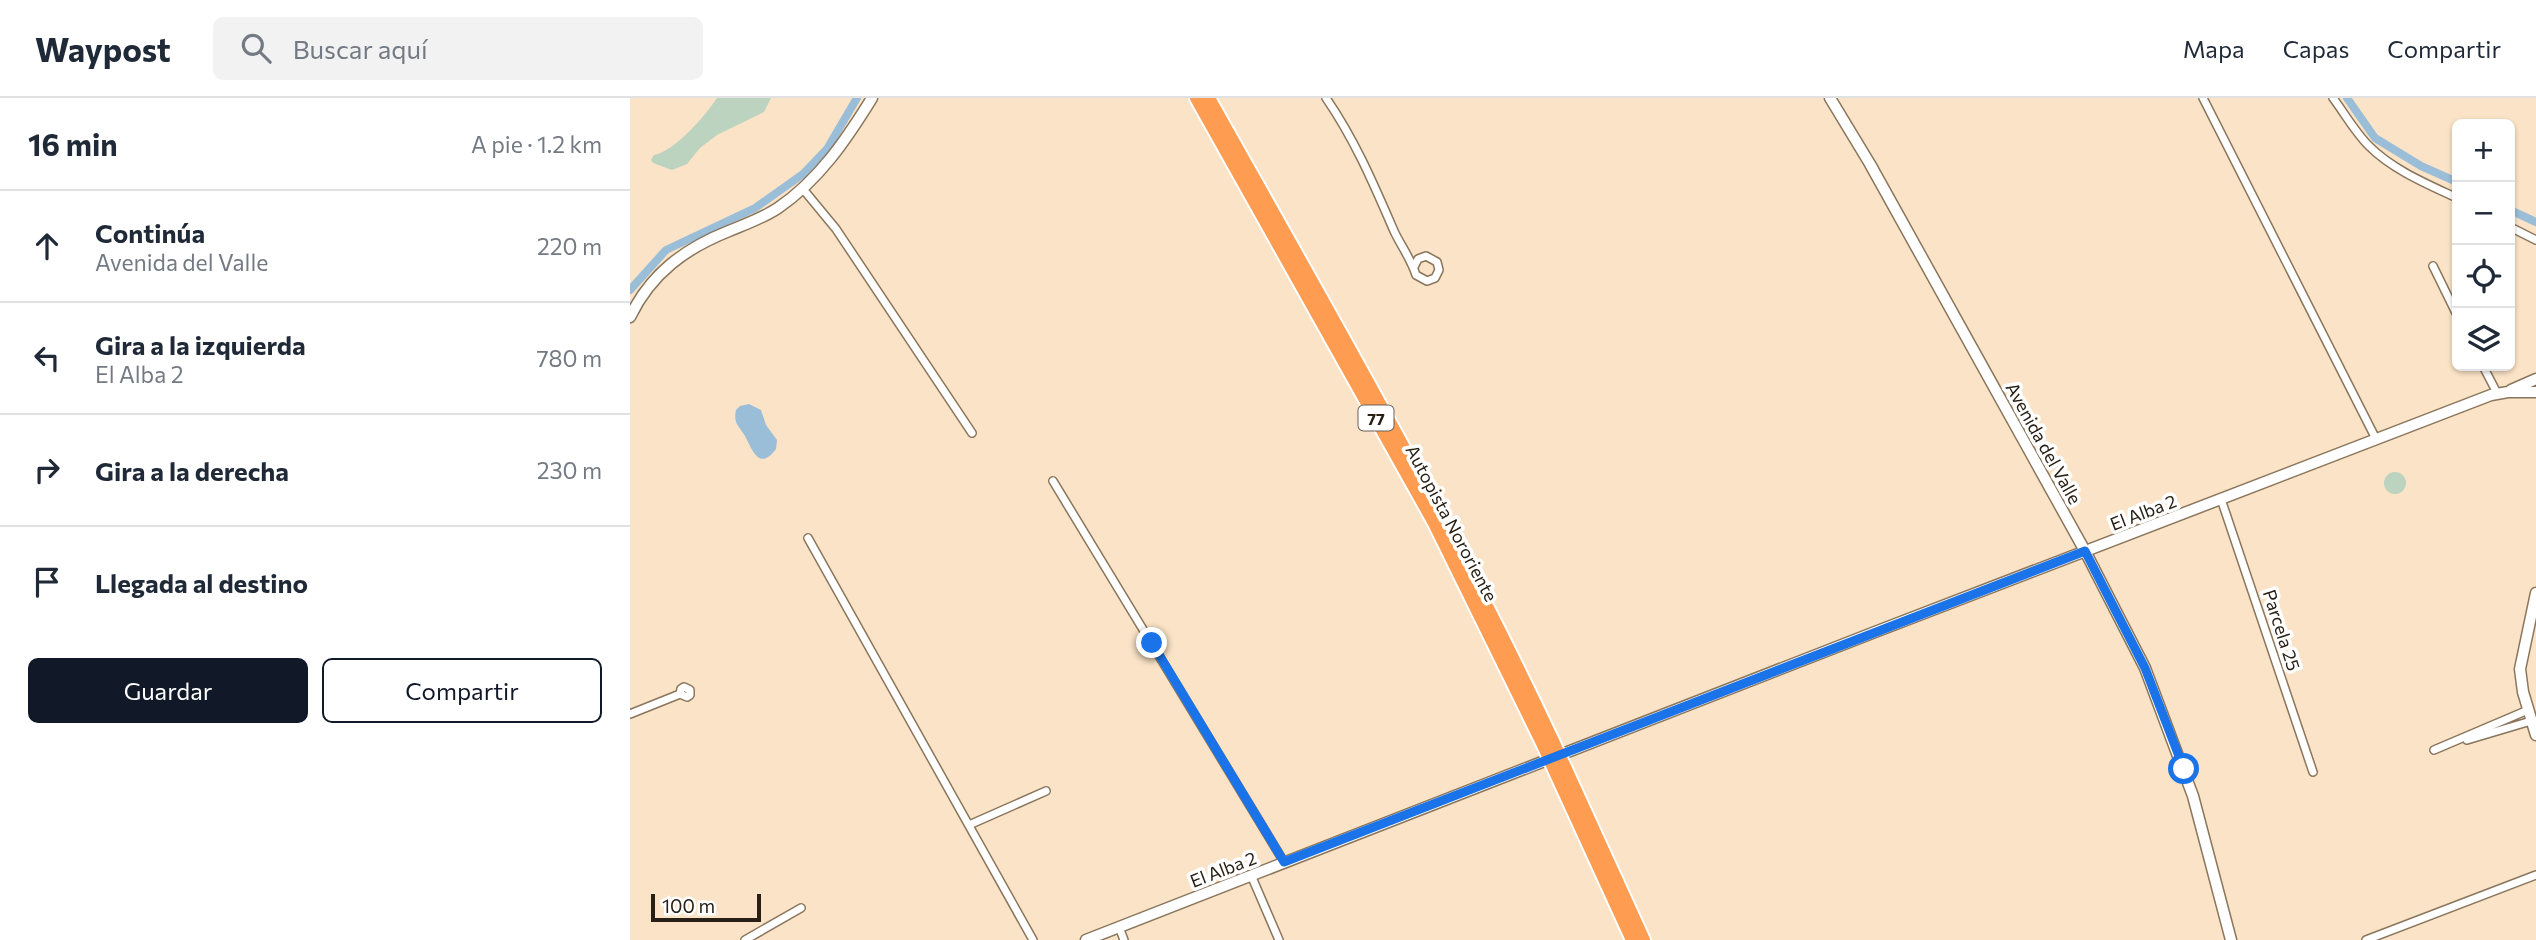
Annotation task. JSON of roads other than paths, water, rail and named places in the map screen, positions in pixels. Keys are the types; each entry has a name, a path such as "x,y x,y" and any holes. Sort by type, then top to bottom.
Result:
{"highway":[{"name":"Autopista Nororiente","path":"1196,98 1434,523 1548,743"},
{"name":"Autopista Nororiente","path":"1209,98 1443,516 1507,642 1632,940"},
{"name":"Autopista Nororiente","path":"1561,772 1644,940"}],"street":[{"path":"630,317 651,283 678,257 699,244 764,216 803,189 834,155 872,98"},
{"path":"1326,98 1366,165 1414,267"},
{"name":"Avenida del Valle","path":"1830,98 1877,175 2085,551 2145,668 2175,743 2202,824 2231,940"},
{"path":"2203,98 2376,439"},
{"path":"2333,98 2360,136 2383,158 2452,196"},
{"path":"803,189 836,229 972,433"},
{"path":"2515,230 2536,240"},
{"path":"2433,266 2454,308"},
{"path":"2487,371 2502,393"},
{"name":"El Alba 2","path":"1086,940 2085,551 2536,379"},
{"name":"El Alba 2","path":"2502,393 2536,393"},
{"path":"1052,481 1284,862"},
{"name":"Parcela 25","path":"2221,499 2313,772"},
{"path":"808,538 1033,940"},
{"path":"2536,593 2520,669 2536,735"},
{"path":"630,714 680,694"},
{"path":"2528,710 2434,750 2442,750 2472,738 2531,721"},
{"path":"968,825 1046,791"},
{"path":"1251,875 1279,940"},
{"path":"2366,940 2536,875"},
{"path":"745,940 801,908"},
{"path":"1119,927 1124,940"}],"water":[{"path":"749,404 761,410 766,425 777,440 776,449 765,458 753,452 736,421 736,410"}],"waterway":[{"path":"630,290 666,250 755,208 803,174 827,149 857,98"},
{"path":"2347,98 2375,138 2421,166 2452,180"},
{"path":"2515,212 2536,222"}]}
